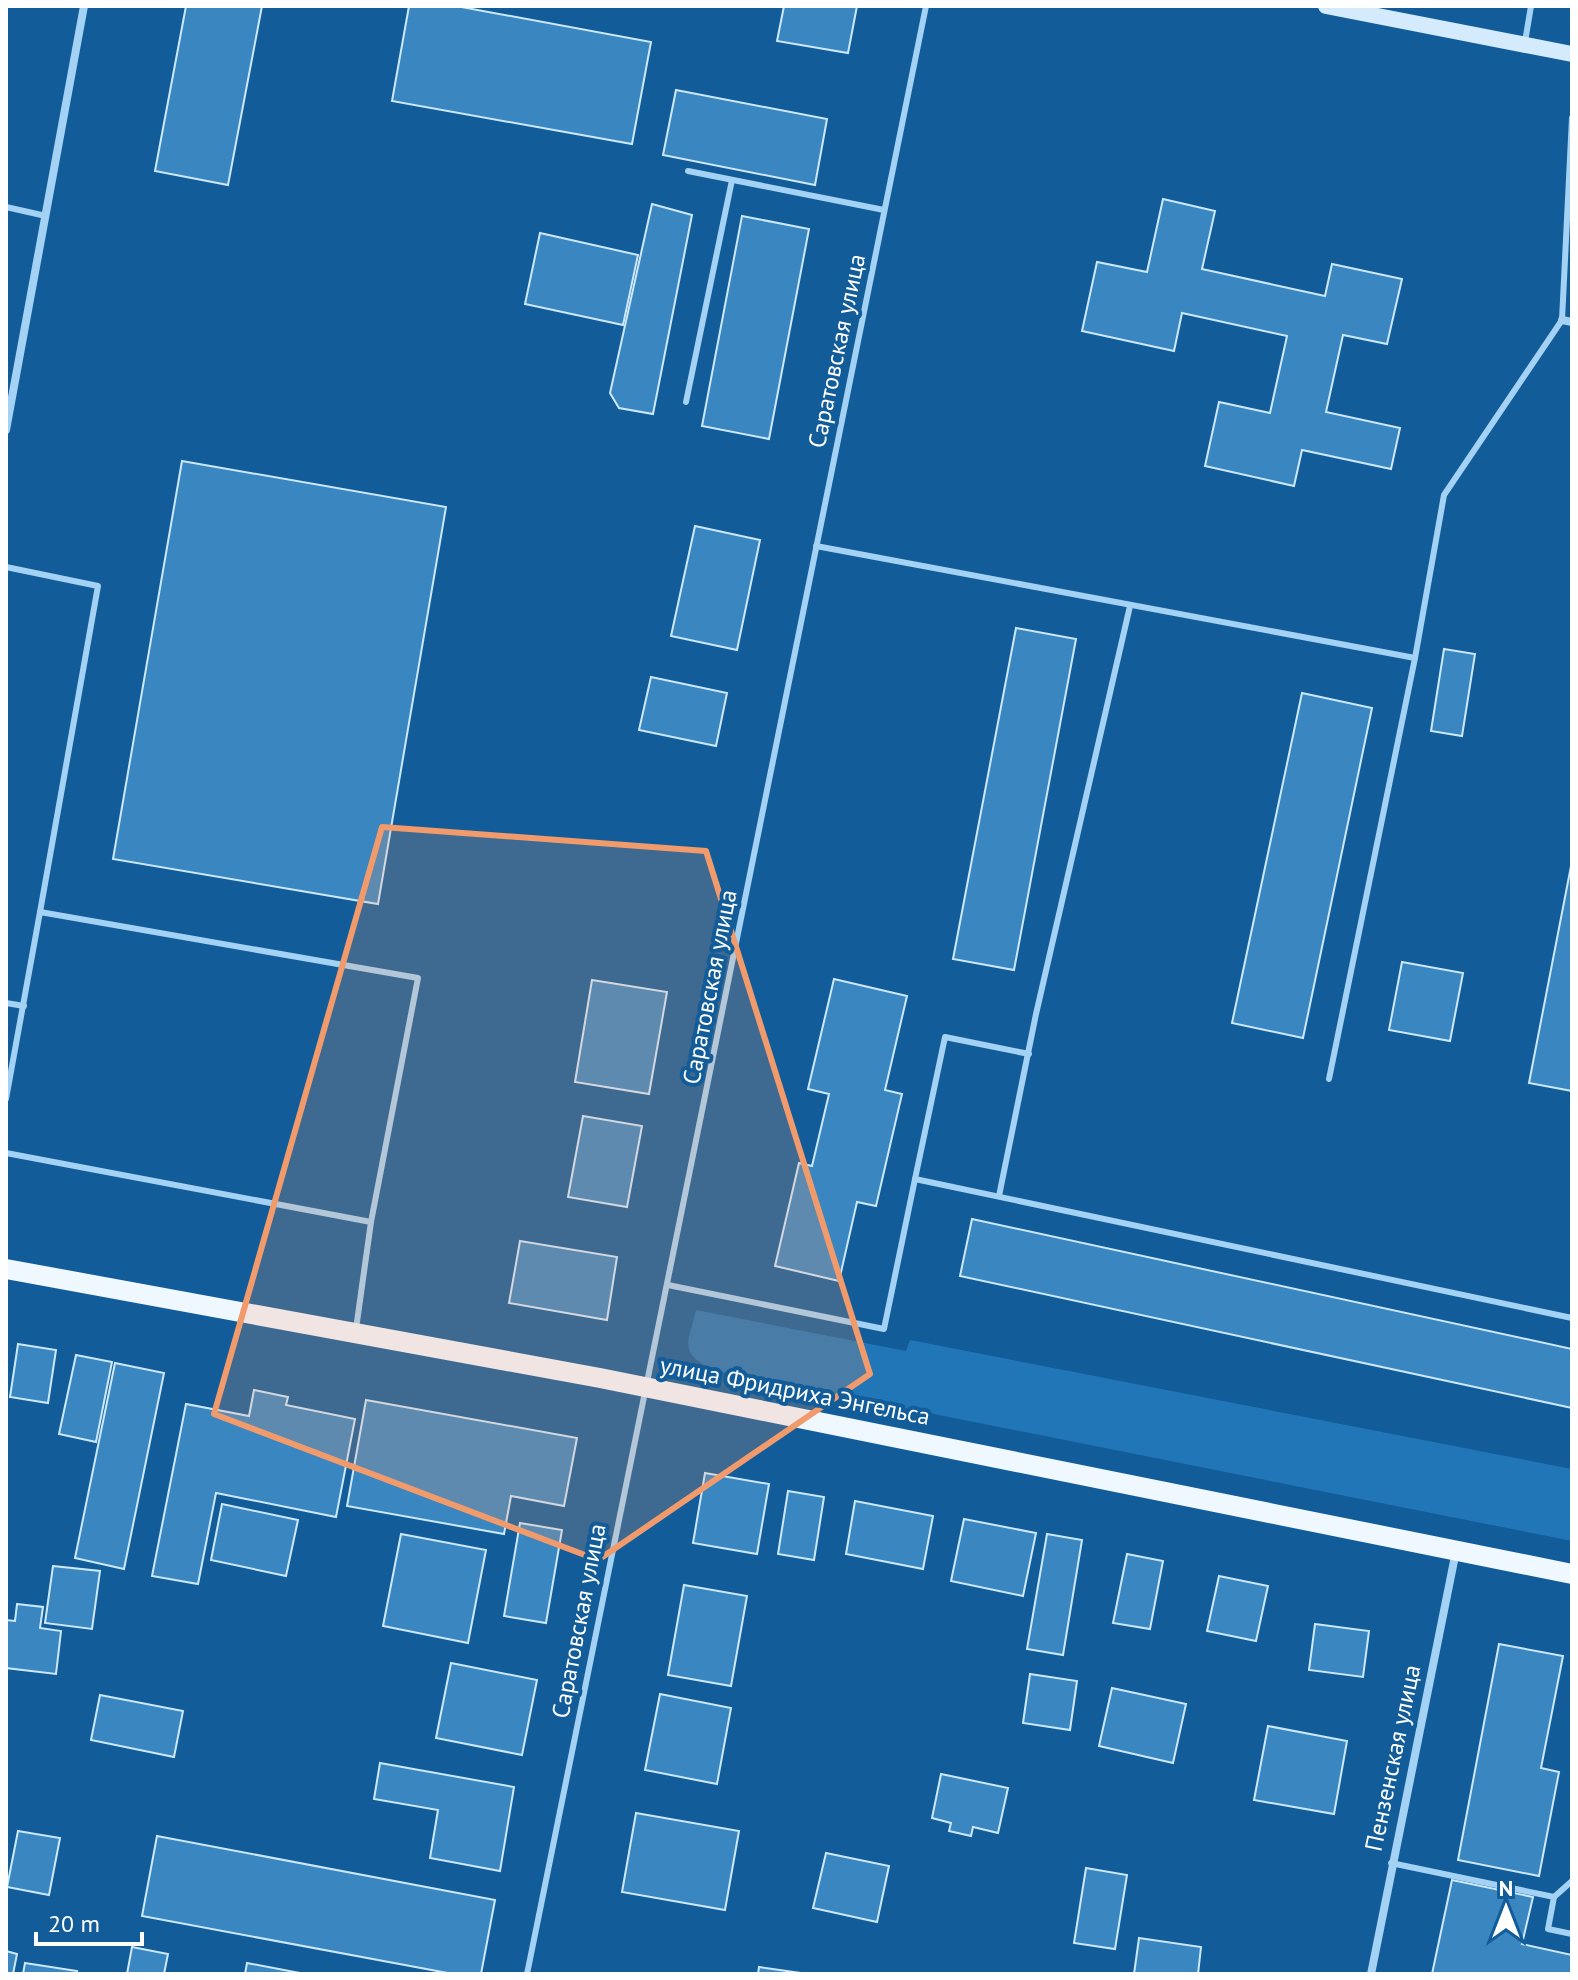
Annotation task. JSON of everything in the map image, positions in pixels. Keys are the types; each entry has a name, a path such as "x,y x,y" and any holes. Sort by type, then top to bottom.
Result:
{"main road":[{"path":"1326,6 1572,54"},
{"name":"улица Фридриха Энгельса","path":"6,1269 644,1387 1572,1574"}],"street":[{"path":"6,430 84,6"},
{"name":"Пензенская улица","path":"1371,1974 1456,1550"}],"lane":[{"name":"Саратовская улица","path":"527,1974 926,6"},
{"path":"1525,45 1531,6"},
{"path":"1329,1079 1415,658 1444,495 1567,321 1572,118"},
{"path":"688,171 884,210"},
{"path":"686,402 732,180"},
{"path":"6,207 46,216"},
{"path":"816,546 1415,658"},
{"path":"6,567 98,586 6,1099"},
{"path":"999,1196 1036,1014 1130,606"},
{"path":"40,912 418,978 371,1222 356,1333"},
{"path":"6,1003 24,1006"},
{"path":"668,1285 884,1329 945,1037 1029,1054"},
{"path":"6,1153 371,1222"},
{"path":"915,1179 1572,1318"},
{"path":"1391,1863 1554,1897"},
{"path":"1572,1881 1554,1897 1548,1929 1572,1934"}],"highlighted area":[{"path":"382,827 706,851 870,1374 598,1560 214,1414"}],"shaded area":[{"path":"696,1310 906,1351 910,1340 1572,1469 1572,1541 713,1370 694,1358 688,1346"}],"building":[{"path":"186,6 262,6 228,185 155,171"},
{"path":"409,6 456,6 651,42 632,144 392,101"},
{"path":"784,6 857,6 848,53 777,41"},
{"path":"676,90 827,119 815,185 663,155"},
{"path":"1163,199 1215,211 1202,269 1325,296 1332,264 1402,279 1387,344 1343,335 1326,412 1400,428 1391,469 1302,450 1294,486 1205,466 1219,402 1270,413 1287,336 1182,313 1174,351 1082,331 1097,262 1147,272"},
{"path":"652,204 692,215 653,414 619,408 610,393"},
{"path":"742,216 809,229 769,439 702,426"},
{"path":"540,233 638,255 623,325 525,304"},
{"path":"182,461 446,507 378,904 113,859"},
{"path":"695,526 760,540 737,650 671,636"},
{"path":"1016,628 1076,639 1014,970 953,959"},
{"path":"1444,649 1475,654 1462,736 1431,731"},
{"path":"651,677 727,693 716,746 639,730"},
{"path":"1302,693 1372,708 1303,1038 1232,1023"},
{"path":"1572,861 1572,1091 1529,1083"},
{"path":"1402,962 1463,973 1450,1041 1389,1030"},
{"path":"834,979 907,996 885,1090 902,1094 876,1206 857,1202 839,1281 775,1266 799,1163 812,1166 829,1094 808,1089"},
{"path":"592,980 667,992 649,1094 575,1082"},
{"path":"583,1116 642,1126 627,1207 568,1197"},
{"path":"972,1219 1572,1349 1572,1408 960,1276"},
{"path":"520,1241 617,1257 607,1320 509,1303"},
{"path":"18,1344 56,1350 48,1403 10,1397"},
{"path":"76,1355 112,1362 96,1442 59,1434"},
{"path":"115,1363 164,1373 124,1569 75,1558"},
{"path":"254,1390 288,1397 286,1405 355,1419 336,1517 216,1493 198,1584 152,1576 186,1404 249,1416"},
{"path":"366,1400 577,1438 564,1506 511,1496 504,1534 347,1506"},
{"path":"705,1473 769,1484 757,1554 693,1543"},
{"path":"788,1491 824,1497 814,1560 778,1554"},
{"path":"855,1501 933,1516 923,1569 846,1554"},
{"path":"222,1504 298,1520 286,1576 211,1560"},
{"path":"964,1519 1036,1533 1023,1596 951,1581"},
{"path":"520,1523 562,1530 546,1623 504,1616"},
{"path":"401,1534 486,1550 468,1643 383,1626"},
{"path":"1047,1534 1082,1540 1063,1655 1027,1649"},
{"path":"1127,1554 1163,1561 1150,1629 1113,1623"},
{"path":"53,1566 100,1571 92,1629 45,1623"},
{"path":"1219,1576 1268,1586 1256,1641 1207,1631"},
{"path":"684,1585 747,1596 731,1686 668,1675"},
{"path":"17,1604 43,1607 40,1628 61,1631 56,1674 6,1668 6,1620 15,1621"},
{"path":"1315,1624 1369,1631 1363,1677 1309,1670"},
{"path":"1499,1644 1563,1656 1541,1768 1559,1772 1539,1876 1458,1860"},
{"path":"451,1663 537,1680 522,1755 436,1738"},
{"path":"1030,1674 1077,1681 1070,1730 1023,1723"},
{"path":"1112,1688 1186,1704 1173,1763 1099,1746"},
{"path":"660,1694 731,1708 717,1784 645,1770"},
{"path":"100,1695 183,1711 174,1757 91,1740"},
{"path":"1268,1726 1347,1741 1334,1814 1254,1800"},
{"path":"380,1763 514,1787 500,1871 430,1858 438,1810 374,1799"},
{"path":"941,1774 1008,1788 998,1833 973,1827 971,1836 949,1831 951,1823 932,1818"},
{"path":"636,1813 739,1831 725,1910 622,1892"},
{"path":"18,1831 60,1838 49,1895 7,1887"},
{"path":"157,1836 495,1900 481,1974 453,1974 142,1916"},
{"path":"826,1853 889,1866 877,1922 813,1908"},
{"path":"1086,1868 1127,1875 1115,1949 1074,1943"},
{"path":"1452,1880 1533,1897 1522,1944 1572,1955 1572,1974 1432,1974"},
{"path":"1139,1938 1201,1947 1198,1974 1134,1974"},
{"path":"132,1947 168,1954 164,1974 127,1974"},
{"path":"6,1951 17,1954 13,1974 6,1974"},
{"path":"25,1963 77,1971 76,1974 23,1974"},
{"path":"247,1963 305,1974 245,1974"},
{"path":"759,1967 808,1974 758,1974"}]}
